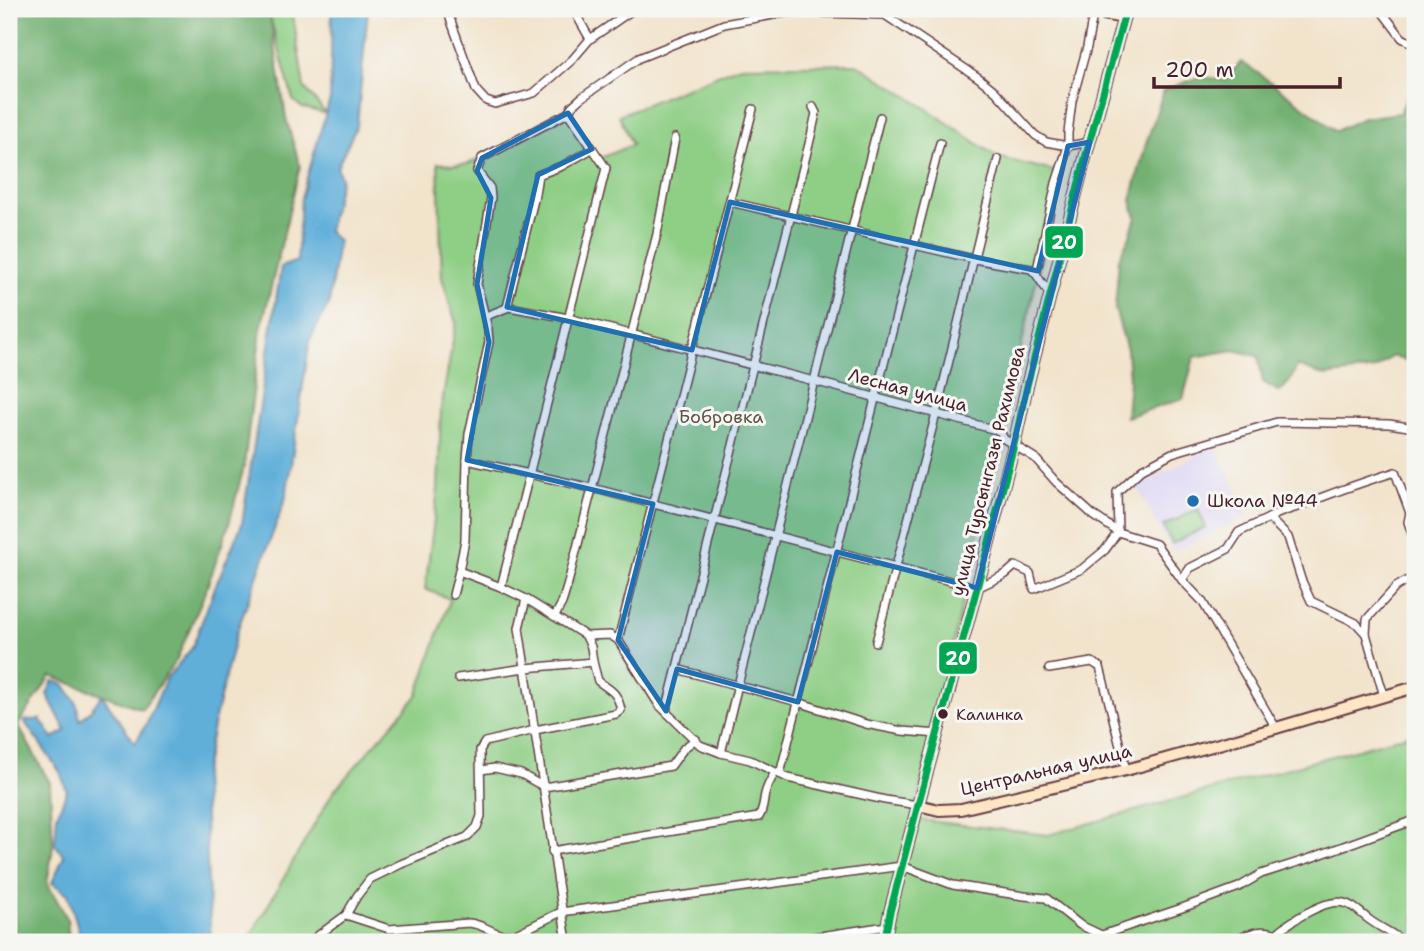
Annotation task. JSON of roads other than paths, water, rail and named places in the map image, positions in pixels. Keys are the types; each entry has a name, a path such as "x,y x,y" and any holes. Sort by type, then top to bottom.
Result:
{"street":[{"path":"573,9 590,39"},
{"path":"447,10 476,90 486,102 495,104 534,93 572,60 590,39 634,9"},
{"path":"1055,9 1125,13 1134,9"},
{"path":"1380,9 1402,38 1415,45"},
{"path":"453,595 466,529 469,434 489,342 486,316 477,284 491,198 491,188 477,171 482,158 568,113 581,98 639,58 724,24 790,11 886,12 995,91 1035,135 1046,142 1068,146 1090,142"},
{"path":"1037,274 1056,183 1068,146 1072,101 1094,11"},
{"name":"улица Турсынгазы Рахимова","path":"884,942 1125,13"},
{"path":"666,711 816,113 813,107"},
{"path":"586,636 610,635 618,640 752,109"},
{"path":"501,587 606,168 568,113"},
{"path":"721,753 880,117"},
{"path":"555,616 567,587 657,234 675,138"},
{"path":"552,851 759,817 763,810 764,795 769,782 778,773 798,702 940,143"},
{"path":"486,316 507,307 538,175 562,166 592,149"},
{"path":"876,642 936,414 998,159"},
{"path":"730,202 974,260 1031,270 1037,274 1050,295"},
{"name":"Лесная улица","path":"507,307 568,318 1000,431 1004,439 1035,458 1056,482 1093,515 1118,533 1156,544 1182,580 1202,601 1276,728"},
{"path":"467,460 592,488 977,588 1006,574 1015,566 1030,573 1034,589 1082,569 1105,550 1118,533 1117,492 1142,469 1172,453 1278,422 1389,424 1415,428"},
{"path":"1182,580 1190,568 1228,549 1239,532 1281,511 1395,472 1410,513 1408,522 1415,543"},
{"path":"1269,518 1288,537 1311,601 1356,623 1366,634"},
{"path":"315,942 316,937 346,915 370,879 467,837 477,827 481,816 480,750 485,742 616,714 621,710 620,701 611,688 598,681 586,636 526,599 459,571"},
{"path":"1384,696 1366,634 1367,619 1396,587 1413,578 1415,574"},
{"path":"526,599 519,628 567,942"},
{"name":"Центральная улица","path":"618,640 659,705 700,745 750,760 788,778 939,810 961,809 1126,770 1415,687"},
{"path":"458,678 593,662"},
{"path":"1049,669 1092,662 1100,667 1126,770"},
{"path":"677,669 737,684 866,724 938,734"},
{"path":"481,770 495,768 521,774 544,787 671,766 684,748 696,739"},
{"path":"1102,935 1238,887 1261,874 1415,820"},
{"path":"346,915 389,929 479,924 502,936 518,933 561,912 902,866 953,885 1046,898 1080,925 1116,942"},
{"path":"1276,934 1305,914 1335,901 1359,910 1366,918 1404,942"},
{"path":"780,942 887,926"},
{"path":"1226,942 1268,930 1284,942"}],"water":[{"path":"332,9 368,9 357,125 337,167 341,178 328,231 338,241 329,304 310,339 286,497 236,634 203,776 211,942 78,942 79,931 68,894 52,883 64,856 55,844 57,815 67,791 60,772 24,721 40,719 53,738 66,731 47,694 53,681 64,684 76,702 80,720 102,695 135,743 166,679 192,648 242,524 281,267 297,261 301,198 330,99"}],"place":[{"name":"Школа №44","path":"1193,501"},
{"name":"Калинка","path":"943,714"}],"park label":[{"name":"Бобровка","path":"721,417"}]}
